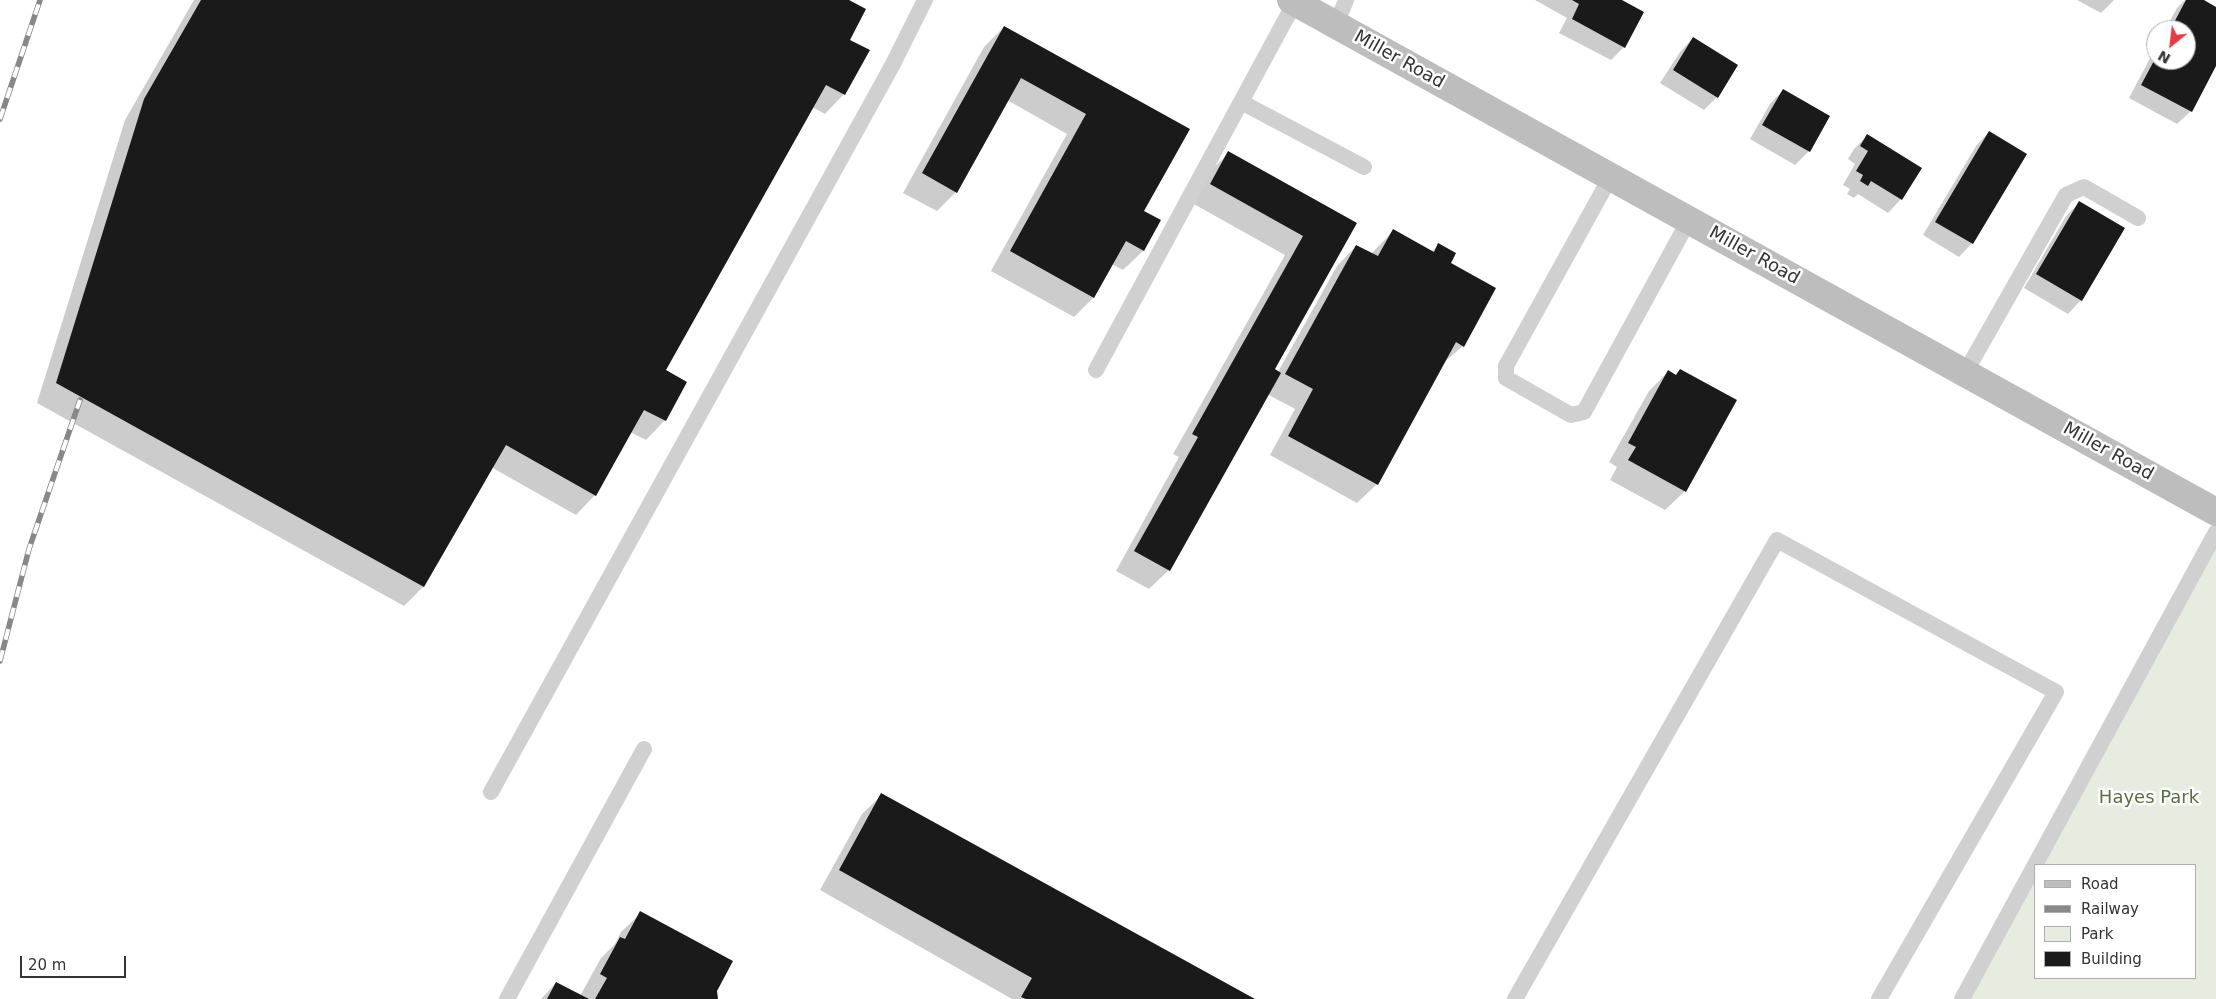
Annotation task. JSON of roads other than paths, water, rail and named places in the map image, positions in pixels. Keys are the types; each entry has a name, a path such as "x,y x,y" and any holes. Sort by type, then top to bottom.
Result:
{"street":[{"name":"Miller Road","path":"1293,1 2216,512"}],"lane":[{"path":"491,792 892,64 925,0"},
{"path":"1336,25 1346,0"},
{"path":"1096,370 1241,102 1293,1"},
{"path":"1241,102 1364,167"},
{"path":"1610,176 1506,366 1506,378 1571,415 1584,412 1689,220"},
{"path":"1965,373 2066,196 2084,187 2138,218"},
{"path":"2035,864 2216,532"},
{"path":"1515,999 1778,540 2056,692 1879,999"},
{"path":"507,999 644,749"},
{"path":"1962,999 2034,867"}],"railway":[{"path":"0,119 40,0"},
{"path":"0,661 29,549 80,400"}],"park label":[{"name":"Hayes Park","path":"2149,798"}]}
